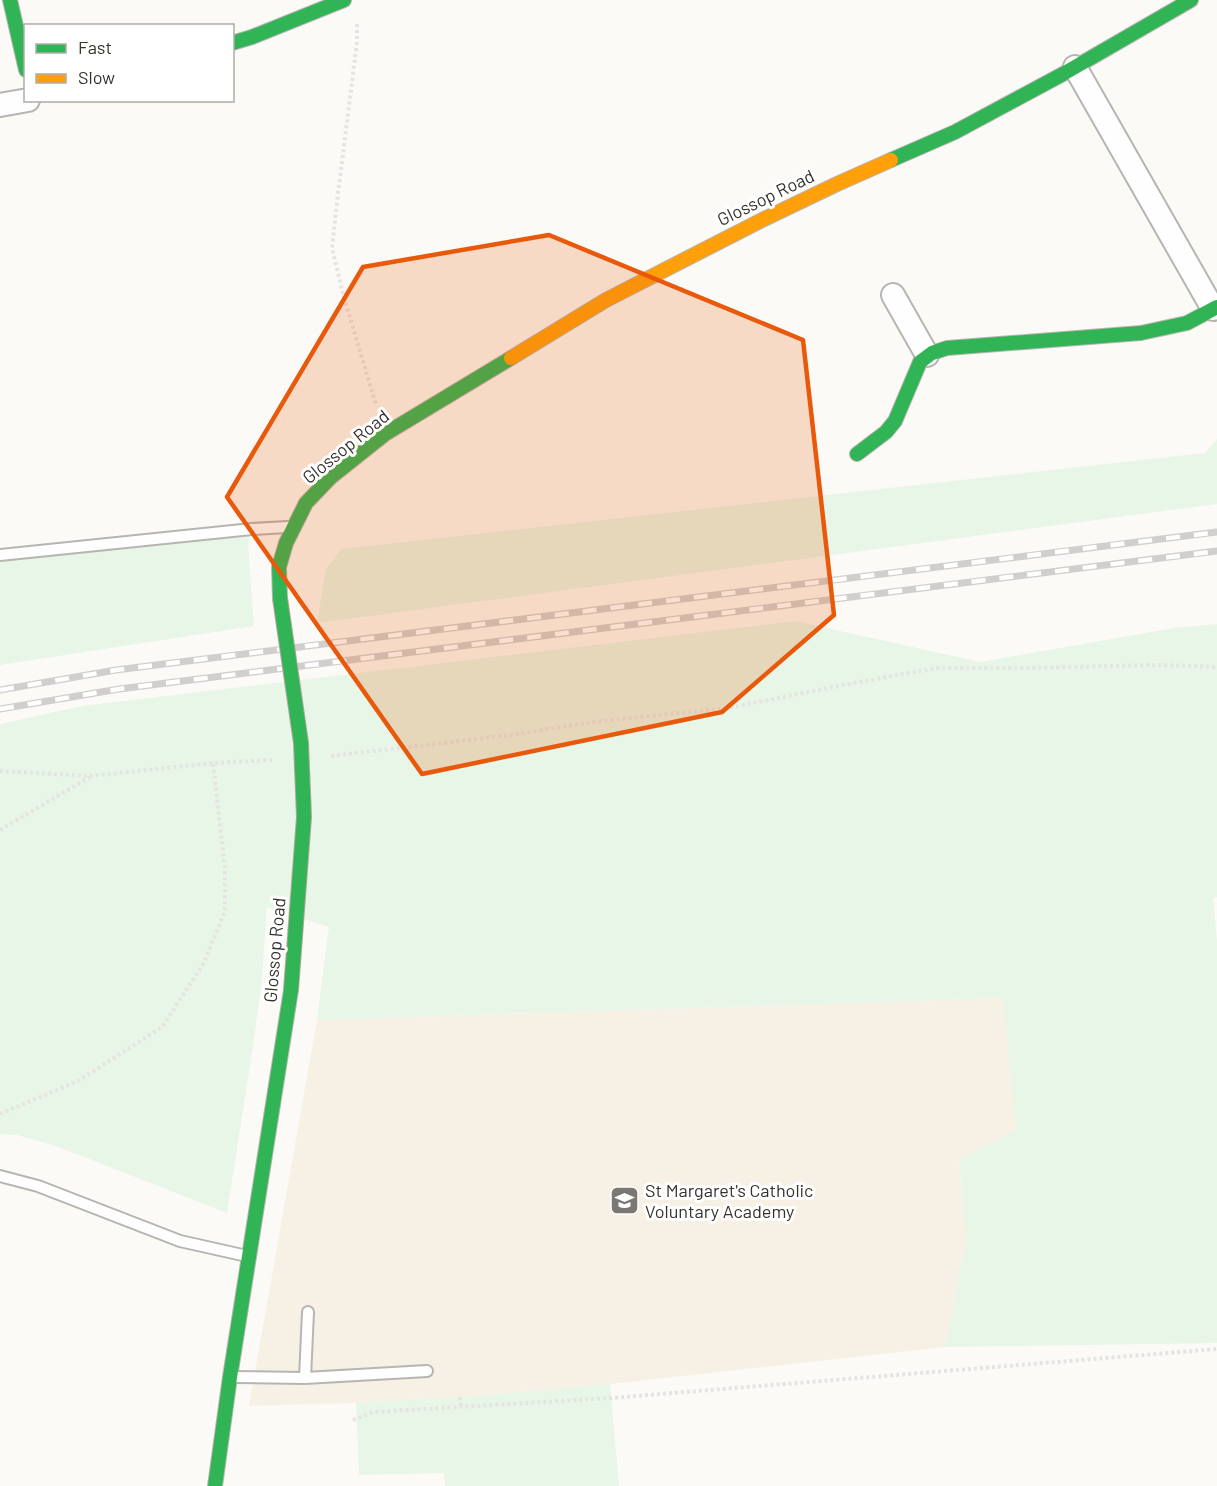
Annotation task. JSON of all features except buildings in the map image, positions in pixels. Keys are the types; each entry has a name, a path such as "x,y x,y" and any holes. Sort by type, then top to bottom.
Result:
{"main road":[{"path":"10,0 24,61"},
{"path":"234,42 344,0"},
{"name":"Glossop Road","path":"215,1486 291,990 304,817 301,743 280,598 279,567 286,543 306,503 332,477 385,434 606,300 762,220 955,132 1075,67 1191,0"},
{"path":"857,454 886,432 895,421 920,362 927,355 936,351 947,348 1141,333 1187,323 1215,308"}],"street":[{"path":"1075,67 1215,308"},
{"path":"0,105 24,101"},
{"path":"893,295 927,355"}],"lane":[{"path":"0,555 252,529 293,527"},
{"path":"0,1176 38,1186 180,1241 250,1256"},
{"path":"305,1378 308,1312"},
{"path":"230,1377 305,1378 427,1371"}],"path":[{"path":"357,21 357,42 333,248 343,294 385,434"},
{"path":"331,756 511,735 594,722 728,708 937,668 1160,665 1217,667"},
{"path":"0,771 90,776 272,759"},
{"path":"0,1114 78,1081 162,1027 204,963 225,911 225,870 213,763"},
{"path":"0,830 90,776"},
{"path":"353,1420 374,1412 611,1398 1217,1350"},
{"path":"460,1397 461,1408"}],"highlighted area":[{"path":"549,235 803,340 834,615 722,712 422,774 227,497 363,267"}],"shaded area":[{"name":"St Margaret's Catholic Voluntary Academy","path":"1004,998 1016,1130 959,1160 966,1242 945,1347 610,1384 460,1397 249,1406 317,1020"}],"green space":[{"path":"1217,439 1217,504 317,623 326,569 341,549 1205,453"},
{"path":"254,521 248,544 254,626 0,665 0,561"},
{"path":"795,621 980,662 1174,628 1217,624 1217,897 1213,898 1217,941 1217,1343 945,1347 966,1242 959,1159 1016,1130 1003,998 317,1020 329,927 267,907 255,1033 227,1213 56,1146 17,1135 0,1134 0,724 82,706"},
{"path":"610,1384 619,1486 445,1486 444,1473 359,1475 356,1403"}],"railway":[{"path":"0,690 116,670 1217,532"},
{"path":"0,709 119,689 1217,551"}],"traffic: fast":[{"path":"10,0 24,61"},
{"path":"234,42 344,0"},
{"path":"891,160 955,132 1063,74 1191,0"},
{"path":"857,454 886,432 895,421 920,362 932,353 947,348 1141,333 1187,323 1217,307"},
{"path":"280,598 279,567 286,543 306,503 331,477 385,434 511,358"},
{"path":"280,598 301,743 304,817 291,990"},
{"path":"215,1486 291,990"}],"traffic: slow":[{"path":"511,358 606,300 762,220 891,160"}],"place":[{"name":"St Margaret's Catholic Voluntary Academy","path":"624,1201"}]}
